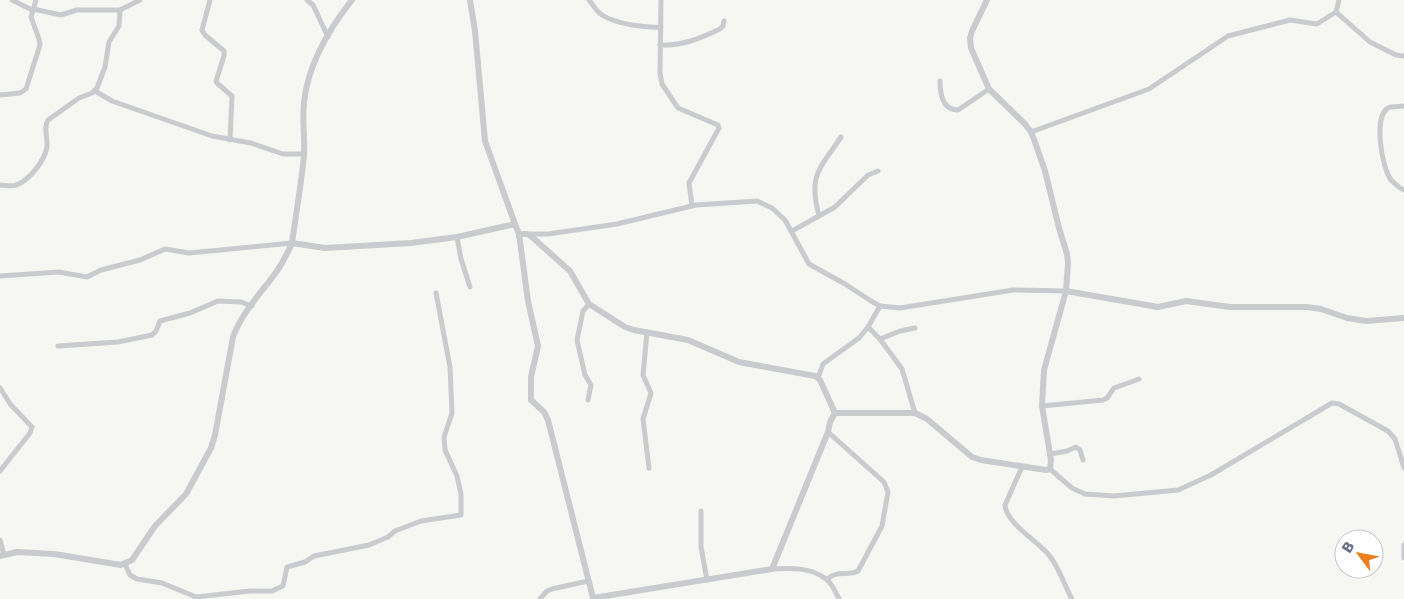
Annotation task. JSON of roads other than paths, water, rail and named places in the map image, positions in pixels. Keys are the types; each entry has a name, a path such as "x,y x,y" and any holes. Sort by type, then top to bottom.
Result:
{"street":[{"path":"12,0 33,9 62,14 77,10 120,10 140,0"},
{"path":"0,95 20,93 26,89 40,45 31,20 36,0"},
{"path":"210,0 202,30 205,35 224,51 216,84 232,96 230,140"},
{"path":"307,0 312,5 328,37"},
{"path":"0,540 2,556 17,552 54,554 117,565 125,564 132,560 155,526 186,494 205,460 215,435 233,337 240,320 279,269 292,243 304,154 306,87 312,66 337,20 352,0"},
{"path":"470,0 475,31 485,141 519,234 528,301 538,346 531,377 531,400 544,412 548,420 593,599 772,569 803,569 827,579 840,599"},
{"path":"589,0 598,12 605,17 642,28 661,27"},
{"path":"661,0 660,79 675,106 680,110 718,125 719,128 689,183 692,206"},
{"path":"987,0 972,31 970,43 989,89 1031,132 1045,171 1067,254 1066,291 1044,370 1042,406 1052,460 1050,469"},
{"path":"1031,132 1149,89 1228,36 1290,20 1317,24 1336,12 1339,0"},
{"path":"0,185 12,186 25,180 44,155 47,143 46,125 48,120 79,98 95,91 105,67 109,42 119,26 120,10"},
{"path":"1336,12 1370,42 1396,55 1404,56"},
{"path":"660,45 680,44 694,40 720,29 724,21"},
{"path":"940,81 941,96 946,105 955,110 958,110 989,89"},
{"path":"95,91 120,104 212,136 251,144 283,154 304,154"},
{"path":"1404,106 1386,110 1381,124 1380,140 1381,155 1390,179 1399,188 1404,190"},
{"path":"819,216 815,197 817,172 841,137"},
{"path":"792,231 842,202 868,175 878,171"},
{"path":"519,234 548,234 617,224 692,206 757,202 777,212 792,231 809,264 880,306 900,308 1013,290 1066,291 1158,307 1186,301 1230,307 1307,307 1366,321 1404,318"},
{"path":"0,276 59,272 87,277 101,270 140,260 165,249 190,254 292,243 324,248 411,243 515,224"},
{"path":"527,234 570,271 589,304 625,327 688,340 739,362 811,375 818,378 822,384 835,413"},
{"path":"457,236 461,258 470,287"},
{"path":"125,564 128,574 181,589 196,597 272,590 283,586 287,567 305,562 314,556 369,545 388,537 394,531 421,521 461,515 457,476 445,450 444,437 452,413 450,367 436,293"},
{"path":"58,346 118,342 152,335 160,321 190,313 218,301 242,302 252,306"},
{"path":"588,400 591,386 585,375 577,340 583,311 589,304"},
{"path":"818,378 823,364 854,343 868,327 880,306"},
{"path":"868,327 880,339 902,369 915,413"},
{"path":"880,339 900,331 915,328"},
{"path":"646,332 643,375 652,393 643,419 649,468"},
{"path":"1042,406 1103,400 1107,398 1110,391 1114,388 1139,379"},
{"path":"0,388 11,405 32,427 30,433 0,471"},
{"path":"835,413 915,413 927,419 972,457 1022,467 1050,469 1072,488 1085,494 1114,496 1178,490 1211,475 1332,403 1340,404 1388,431 1396,439 1404,468"},
{"path":"772,569 835,413"},
{"path":"827,579 835,574 853,574 858,572 882,526 888,492 884,482 828,432"},
{"path":"1050,454 1076,448 1080,450 1083,460"},
{"path":"1022,467 1005,505 1005,509 1021,530 1049,554 1072,599"},
{"path":"701,511 701,546 707,580"},
{"path":"1404,545 1404,558"},
{"path":"540,599 547,591 552,589 588,581"}]}
